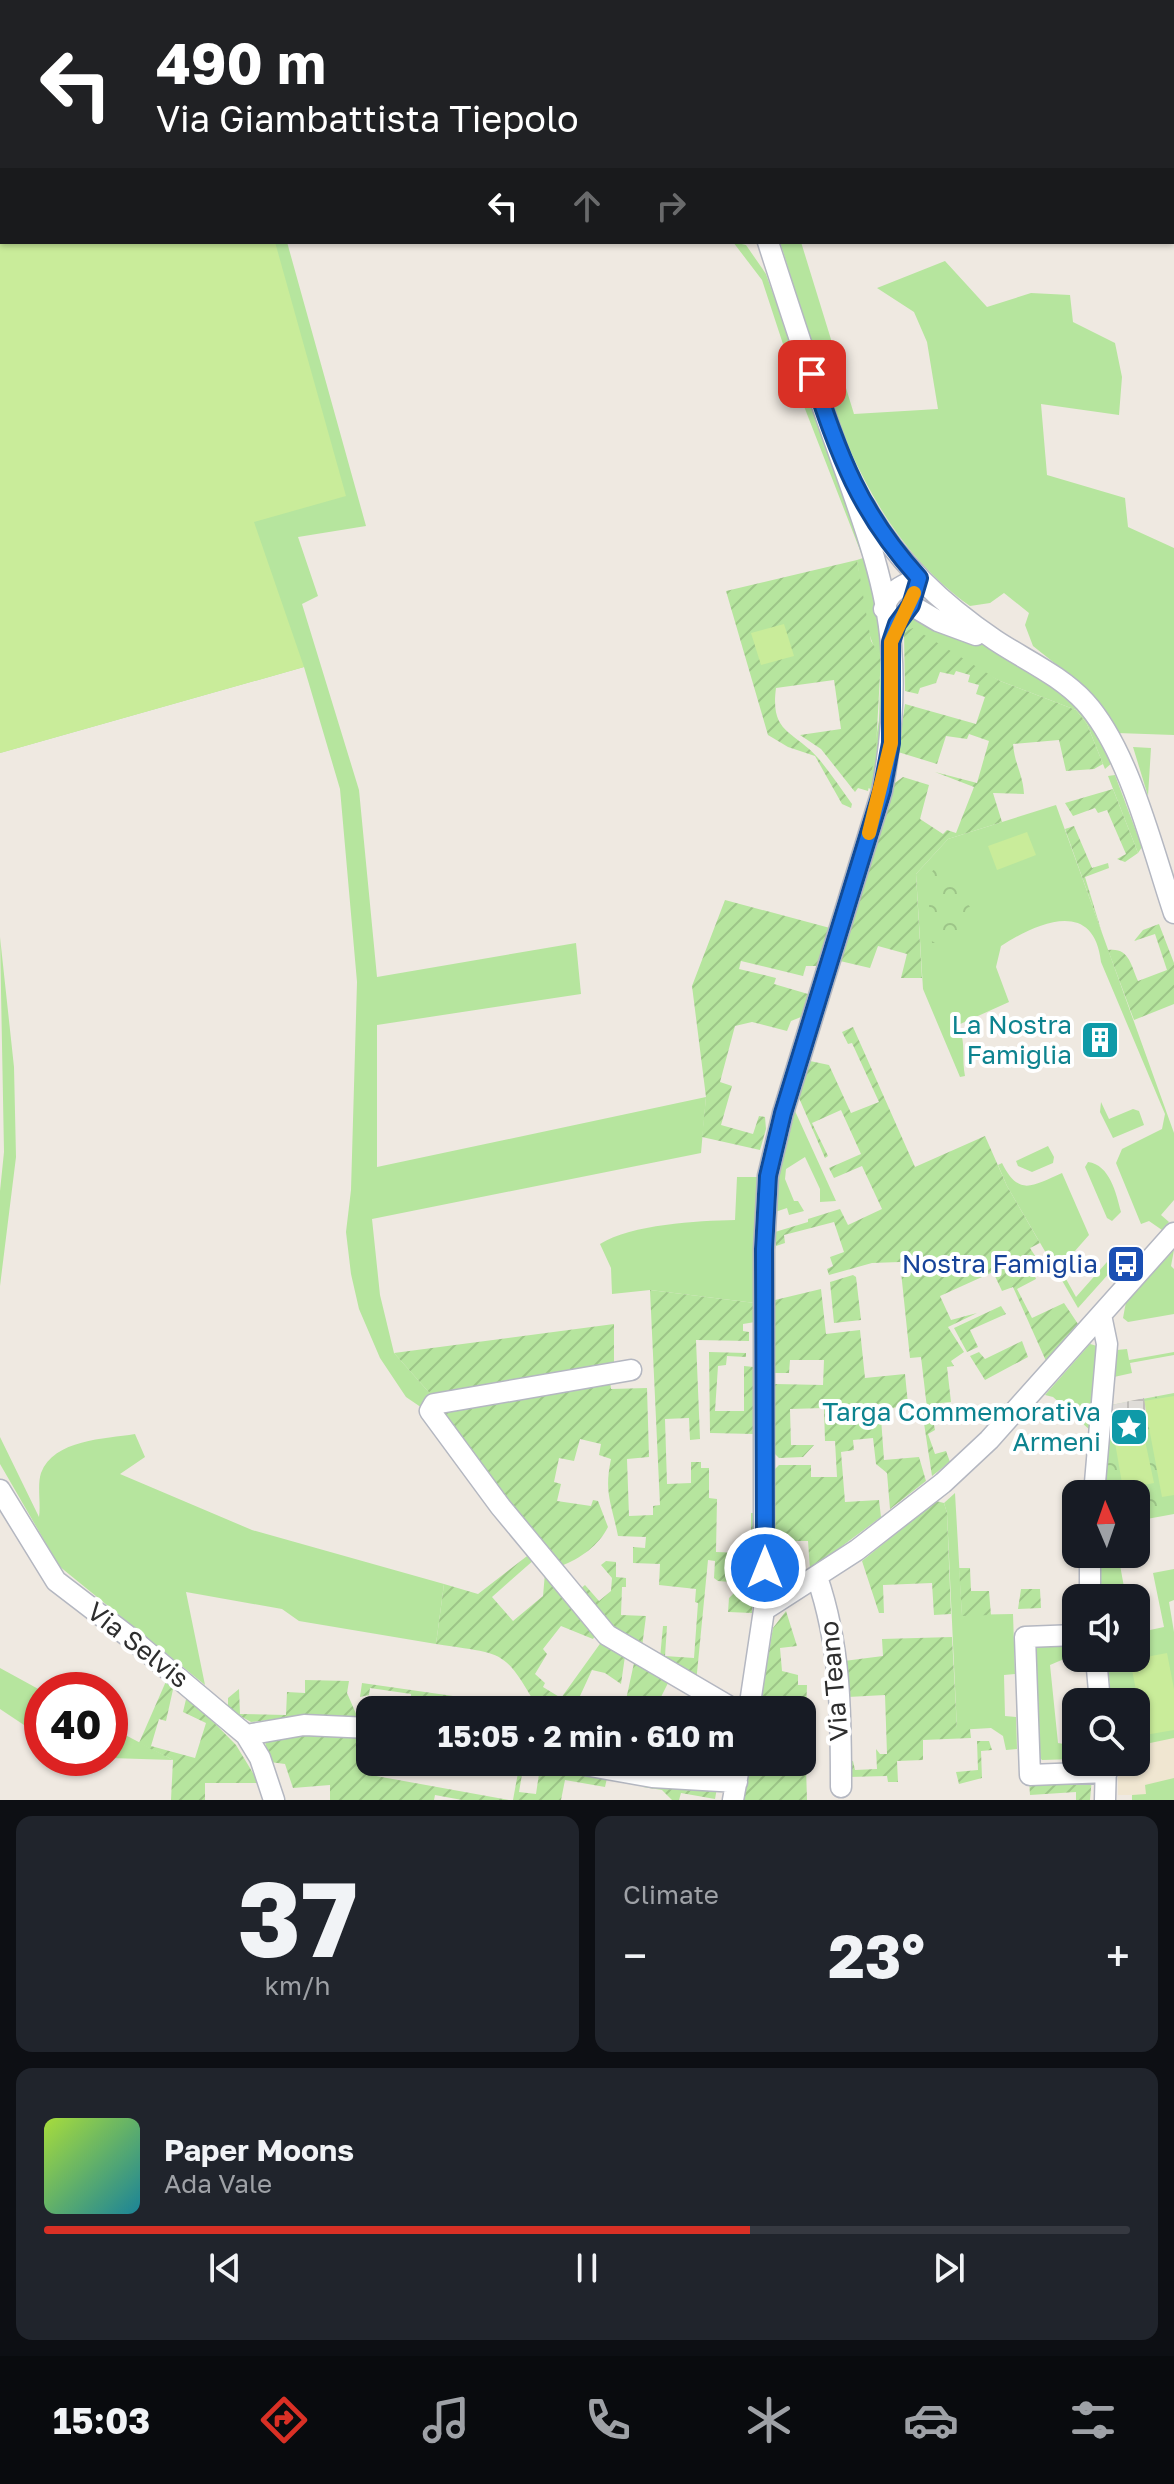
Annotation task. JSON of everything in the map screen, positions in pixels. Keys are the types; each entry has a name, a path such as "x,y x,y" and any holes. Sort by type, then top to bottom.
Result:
{"street":[{"path":"753,244 781,281"},
{"path":"751,1696 764,1610 764,1249 768,1176 783,1113 882,791 891,743 891,642 884,609 851,482 769,244"},
{"path":"851,482 876,526 946,605 1068,688 1102,724 1121,762 1174,913"},
{"path":"891,642 897,624 911,605 919,578"},
{"path":"884,609 887,598 898,587 919,578"},
{"path":"911,605 938,621 995,640"},
{"path":"764,1610 817,1577 943,1483 977,1451 1174,1233"},
{"path":"1095,1480 1107,1344 1101,1315"},
{"path":"631,1370 434,1404 430,1411 500,1506 607,1635 711,1696"},
{"name":"Via Selvis","path":"0,1490 56,1581 186,1683 246,1735 260,1758 274,1800"},
{"name":"Via Teano","path":"817,1577 838,1655 841,1787"},
{"path":"1062,1636 1025,1637 1030,1775 1062,1772"},
{"path":"246,1735 304,1725 356,1727"},
{"path":"646,1776 737,1781"},
{"path":"1105,1800 1106,1776"}],"shaded area":[{"path":"1144,1398 1148,1424 1109,1431 1111,1405"},
{"path":"1174,1639 1174,1800 1132,1800 1132,1795 1118,1795 1118,1776 1150,1776 1150,1688 1120,1688 1128,1672 1150,1672 1150,1651"}],"green space":[{"path":"0,244 288,244 366,526 298,537 318,596 302,604 359,790 377,977 576,943 581,994 377,1025 377,1167 706,1097 701,1153 372,1219 380,1295 394,1353 434,1398 428,1412 406,1397 380,1358 359,1309 351,1274 346,1232 351,1190 357,982 340,789 304,667 0,753"},
{"path":"0,244 276,244 346,496 254,522 304,667 0,753"},
{"path":"735,244 746,245 766,274 860,536 878,601 886,708 874,790 868,788 879,720 881,657 875,649 864,611 857,560 863,558 800,396 762,280"},
{"path":"781,244 802,244 854,414 938,409 927,342 914,312 877,288 945,261 987,307 1031,293 1070,295 1073,322 1115,343 1122,377 1119,415 1041,404 1047,475 1125,498 1128,527 1174,548 1174,735 1117,733 1072,677 1033,646 1025,625 1029,613 1004,593 990,603 970,606 930,572 896,532 869,488 846,441 810,341"},
{"path":"857,560 871,641 881,657 876,748 868,791 858,788 855,792 821,749 800,735 841,729 834,680 776,688 775,703 785,730 818,758 852,804 851,808 842,804 815,756 788,747 768,735 726,591"},
{"path":"917,615 1006,654 1051,679 1083,708 1113,762 1105,769 1087,724 1076,710 1000,681 901,629 909,618"},
{"path":"784,624 794,656 761,665 751,633"},
{"path":"913,628 1000,681 1076,710 1087,724 1103,764 1094,769 1066,771 1059,740 1013,744 1024,794 993,793 1002,822 948,839 916,874 922,978 901,978 907,954 878,946 870,968 840,961 892,785 903,777 929,785 920,819 943,834 947,830 956,833 974,787 935,772 977,783 989,741 969,734 967,739 946,736 937,764 898,752 905,704 976,724 985,697 976,694 979,685 968,682 970,675 956,671 954,675 940,672 936,683 920,688 918,694 905,691 904,632"},
{"path":"1133,747 1151,748 1148,796"},
{"path":"1115,775 1142,847 1138,853 1108,776"},
{"path":"1113,789 1138,853 1125,862 1117,859 1126,854 1107,810 1098,813 1095,808 1073,816 1065,803"},
{"path":"1056,805 1174,1133 1174,1200 1161,1215 1169,1222 1162,1230 1149,1221 1141,1224 1116,1163 1122,1149 1162,1129 1165,1114 1088,929 1076,922 1062,921 1031,929 1001,946 996,967 1009,1002 958,1025 965,1076 960,1077 923,989 916,874 948,839"},
{"path":"1074,826 1092,868 1108,863 1109,868 1085,877 1102,933 1065,829"},
{"path":"1027,832 1036,855 997,870 988,846"},
{"path":"935,868 955,882 980,924 960,943 932,943 927,878"},
{"path":"725,900 830,928 818,966 806,966 803,976 741,961 739,969 776,978 774,984 808,994 801,1017 791,1021 787,1031 752,1022 735,1026 720,1082 732,1086 721,1125 753,1134 759,1116 765,1117 766,1129 760,1150 702,1137 706,1097 692,986"},
{"path":"1159,924 1174,963 1174,1004 1134,1020 1108,950 1125,954 1138,981 1167,970 1155,934 1134,941 1143,930"},
{"path":"0,937 14,1067 16,1157 0,1286 0,1191 4,1152"},
{"path":"853,1027 915,1167 985,1136 1007,1186 1040,1243 1030,1248 1039,1262 1033,1271 1036,1279 1017,1289 1032,1318 1064,1303 1078,1324 1046,1361 1013,1287 1002,1291 993,1272 940,1296 951,1320 977,1313 948,1327 964,1352 951,1361 954,1366 947,1367 951,1402 941,1403 943,1421 934,1425 935,1430 928,1434 935,1454 946,1451 950,1462 932,1476 922,1410 927,1408 921,1357 910,1358 900,1262 872,1263 829,1275 827,1269 833,1266 830,1257 844,1252 834,1222 784,1235 785,1243 776,1246 775,1232 808,1222 808,1219 840,1209 848,1225 882,1209 862,1166 834,1178 829,1168 861,1154 841,1110 812,1123 828,1156 825,1158 799,1098 810,1061 829,1065 851,1113 879,1102 852,1043 848,1044 842,1032"},
{"path":"1101,1102 1109,1119 1133,1109 1139,1111 1144,1125 1113,1138 1100,1112"},
{"path":"795,1111 836,1201 820,1202 820,1189 805,1157 786,1169 785,1179 794,1201 798,1201 804,1211 789,1215 787,1208 775,1212 779,1177"},
{"path":"1048,1146 1054,1157 1053,1163 1032,1172 1018,1166 1016,1161"},
{"path":"1088,1162 1102,1168 1114,1189 1121,1212 1112,1221 1107,1218 1085,1167"},
{"path":"1002,1163 1014,1181 1027,1186 1062,1173 1089,1235 1060,1268 1076,1297 1122,1245 1129,1251 1078,1308 1007,1186 998,1165"},
{"path":"737,1177 757,1177 755,1303 650,1290 612,1294 611,1268 600,1244 613,1237 647,1228 735,1220"},
{"path":"1174,1250 1171,1266 1174,1269 1174,1314 1128,1322 1123,1318 1126,1302"},
{"path":"853,1275 856,1277 861,1320 834,1323 830,1282"},
{"path":"821,1289 826,1334 860,1330 865,1378 905,1374 908,1404 893,1408 881,1418 884,1460 919,1457 926,1481 890,1509 887,1473 876,1464 873,1438 853,1440 854,1450 841,1452 845,1502 879,1500 881,1517 810,1570 808,1541 782,1541 781,1547 774,1547 774,1470 779,1465 811,1465 811,1477 837,1477 835,1441 825,1441 824,1408 790,1409 791,1445 814,1445 803,1457 779,1458 774,1453 775,1384 823,1385 824,1360 790,1360 789,1373 775,1373 775,1300"},
{"path":"650,1290 755,1303 755,1322 743,1324 743,1331 749,1332 749,1341 696,1340 700,1439 690,1440 689,1418 665,1419 667,1484 691,1483 691,1462 701,1462 701,1468 709,1468 709,1498 717,1499 716,1552 743,1553 744,1537 751,1536 751,1513 754,1513 754,1584 718,1581 714,1578 715,1561 708,1560 696,1683 660,1658 663,1626 667,1626 665,1656 694,1658 698,1603 695,1602 696,1589 659,1585 660,1564 633,1563 633,1547 645,1548 646,1537 618,1536 608,1489 611,1459 599,1455 601,1444 580,1439 574,1461 559,1458 554,1482 561,1484 557,1501 591,1506 593,1500 598,1501 608,1527 588,1551 561,1566 437,1411 610,1380 611,1389 647,1388 649,1457 627,1459 629,1516 653,1515 653,1506 660,1505"},
{"path":"1001,1306 1006,1314 970,1330 978,1347 967,1352 954,1328"},
{"path":"614,1324 614,1366 434,1398 394,1353"},
{"path":"1022,1341 1028,1357 985,1380 970,1356 979,1352 985,1359"},
{"path":"1090,1344 1097,1346 1091,1431 1053,1397 1045,1395"},
{"path":"1127,1349 1129,1360 1174,1352 1174,1355 1130,1363 1132,1373 1114,1377 1117,1350"},
{"path":"709,1352 746,1353 746,1357 727,1356 726,1365 718,1366 715,1411 744,1411 744,1366 754,1367 754,1434 710,1433"},
{"path":"1174,1393 1174,1514 1150,1518 1150,1480 1105,1480 1111,1405"},
{"path":"1174,1396 1174,1495 1162,1497 1144,1401"},
{"path":"1142,1426 1154,1483 1150,1484 1150,1480 1121,1480 1113,1431"},
{"path":"135,1434 145,1457 120,1474 252,1530 444,1584 436,1644 299,1621 282,1609 186,1592 205,1685 59,1566 0,1464 0,1437 39,1517 41,1473 57,1453 82,1443"},
{"path":"955,1493 962,1615 1013,1614 1015,1674 1004,1675 1005,1716 1016,1717 1017,1749 1006,1750 1003,1736 991,1728 957,1730 947,1513 944,1503"},
{"path":"936,1501 944,1503 947,1513 951,1614 934,1615 932,1583 883,1585 884,1613 879,1613 862,1561"},
{"path":"531,1553 535,1559 492,1597 513,1621 543,1596 545,1573 596,1634 593,1639 561,1626 543,1649 547,1654 535,1674 545,1683 543,1687 558,1696 530,1696 517,1674 499,1657 436,1644 444,1584 478,1594"},
{"path":"606,1561 616,1562 616,1577 626,1578 626,1587 622,1587 621,1615 646,1616 642,1647 615,1630 580,1589 585,1585 599,1601 611,1591 612,1578 601,1565"},
{"path":"959,1568 970,1568 971,1591 989,1591 991,1615 962,1616"},
{"path":"1100,1568 1121,1568 1123,1584 1100,1584"},
{"path":"1174,1569 1174,1600 1169,1602 1174,1632 1174,1738 1150,1743 1150,1688 1110,1688 1108,1672 1150,1672 1150,1630 1164,1627 1153,1573"},
{"path":"1021,1589 1040,1589 1041,1608 1018,1609"},
{"path":"735,1592 753,1593 752,1613 728,1612 729,1598"},
{"path":"786,1611 797,1646 780,1648 782,1671 798,1675 798,1685 807,1685 807,1696 761,1696 773,1628"},
{"path":"952,1637 957,1729 970,1729 971,1738 923,1740 923,1760 897,1761 898,1782 888,1782 887,1776 848,1777 847,1762 853,1761 855,1770 877,1769 876,1749 880,1754 887,1754 885,1695 848,1697 844,1661 883,1656 882,1639"},
{"path":"602,1641 625,1656 621,1684 605,1673 592,1670 580,1696 562,1696"},
{"path":"1062,1644 1062,1660 1050,1665 1062,1759 1042,1760 1038,1756 1034,1647"},
{"path":"1167,1653 1174,1689 1174,1730 1150,1734 1150,1688 1136,1688 1132,1672 1150,1672 1150,1656"},
{"path":"634,1663 668,1683 662,1696 627,1696"},
{"path":"0,1668 24,1681 24,1725 0,1709"},
{"path":"167,1679 174,1685 166,1721 159,1719 151,1746 195,1758 206,1723 183,1712 187,1695 236,1745 259,1783 205,1783 205,1800 171,1800 173,1760 139,1743"},
{"path":"305,1680 349,1681 347,1693 356,1716 305,1716 251,1722 228,1709 228,1698 239,1689 240,1714 286,1715 287,1692 305,1693"},
{"path":"362,1683 453,1696 411,1696 370,1688 369,1695 360,1696"},
{"path":"304,1733 356,1735 356,1776 376,1776 509,1800 462,1800 435,1795 434,1800 330,1800 330,1785 293,1788 285,1764 270,1762 264,1738"},
{"path":"128,1736 173,1760 128,1759"},
{"path":"977,1741 989,1741 992,1750 981,1751 982,1778 959,1784 956,1772 978,1770"},
{"path":"517,1776 522,1776 519,1792 536,1794 539,1776 607,1778 605,1787 565,1780 561,1800 513,1800"},
{"path":"747,1776 806,1776 807,1800 742,1800"},
{"path":"1092,1777 1090,1800 1076,1800 1076,1792 1030,1795 1029,1780"},
{"path":"1174,1778 1174,1800 1132,1800 1132,1795 1146,1794 1145,1785"},
{"path":"644,1782 717,1788 715,1799 681,1793 679,1800 672,1800 662,1790 643,1787"}],"slow traffic":[{"path":"869,833 882,791 891,743 891,642 914,593"}],"place":[{"name":"La Nostra Famiglia","path":"1100,1040"},
{"name":"Nostra Famiglia","path":"1126,1264"},
{"name":"Targa Commemorativa Armeni","path":"1129,1427"}],"route":[{"path":"765,1568 764,1249 768,1176 783,1113 882,791 891,743 891,642 897,624 911,605 919,578 876,526 851,482 812,374"}]}
